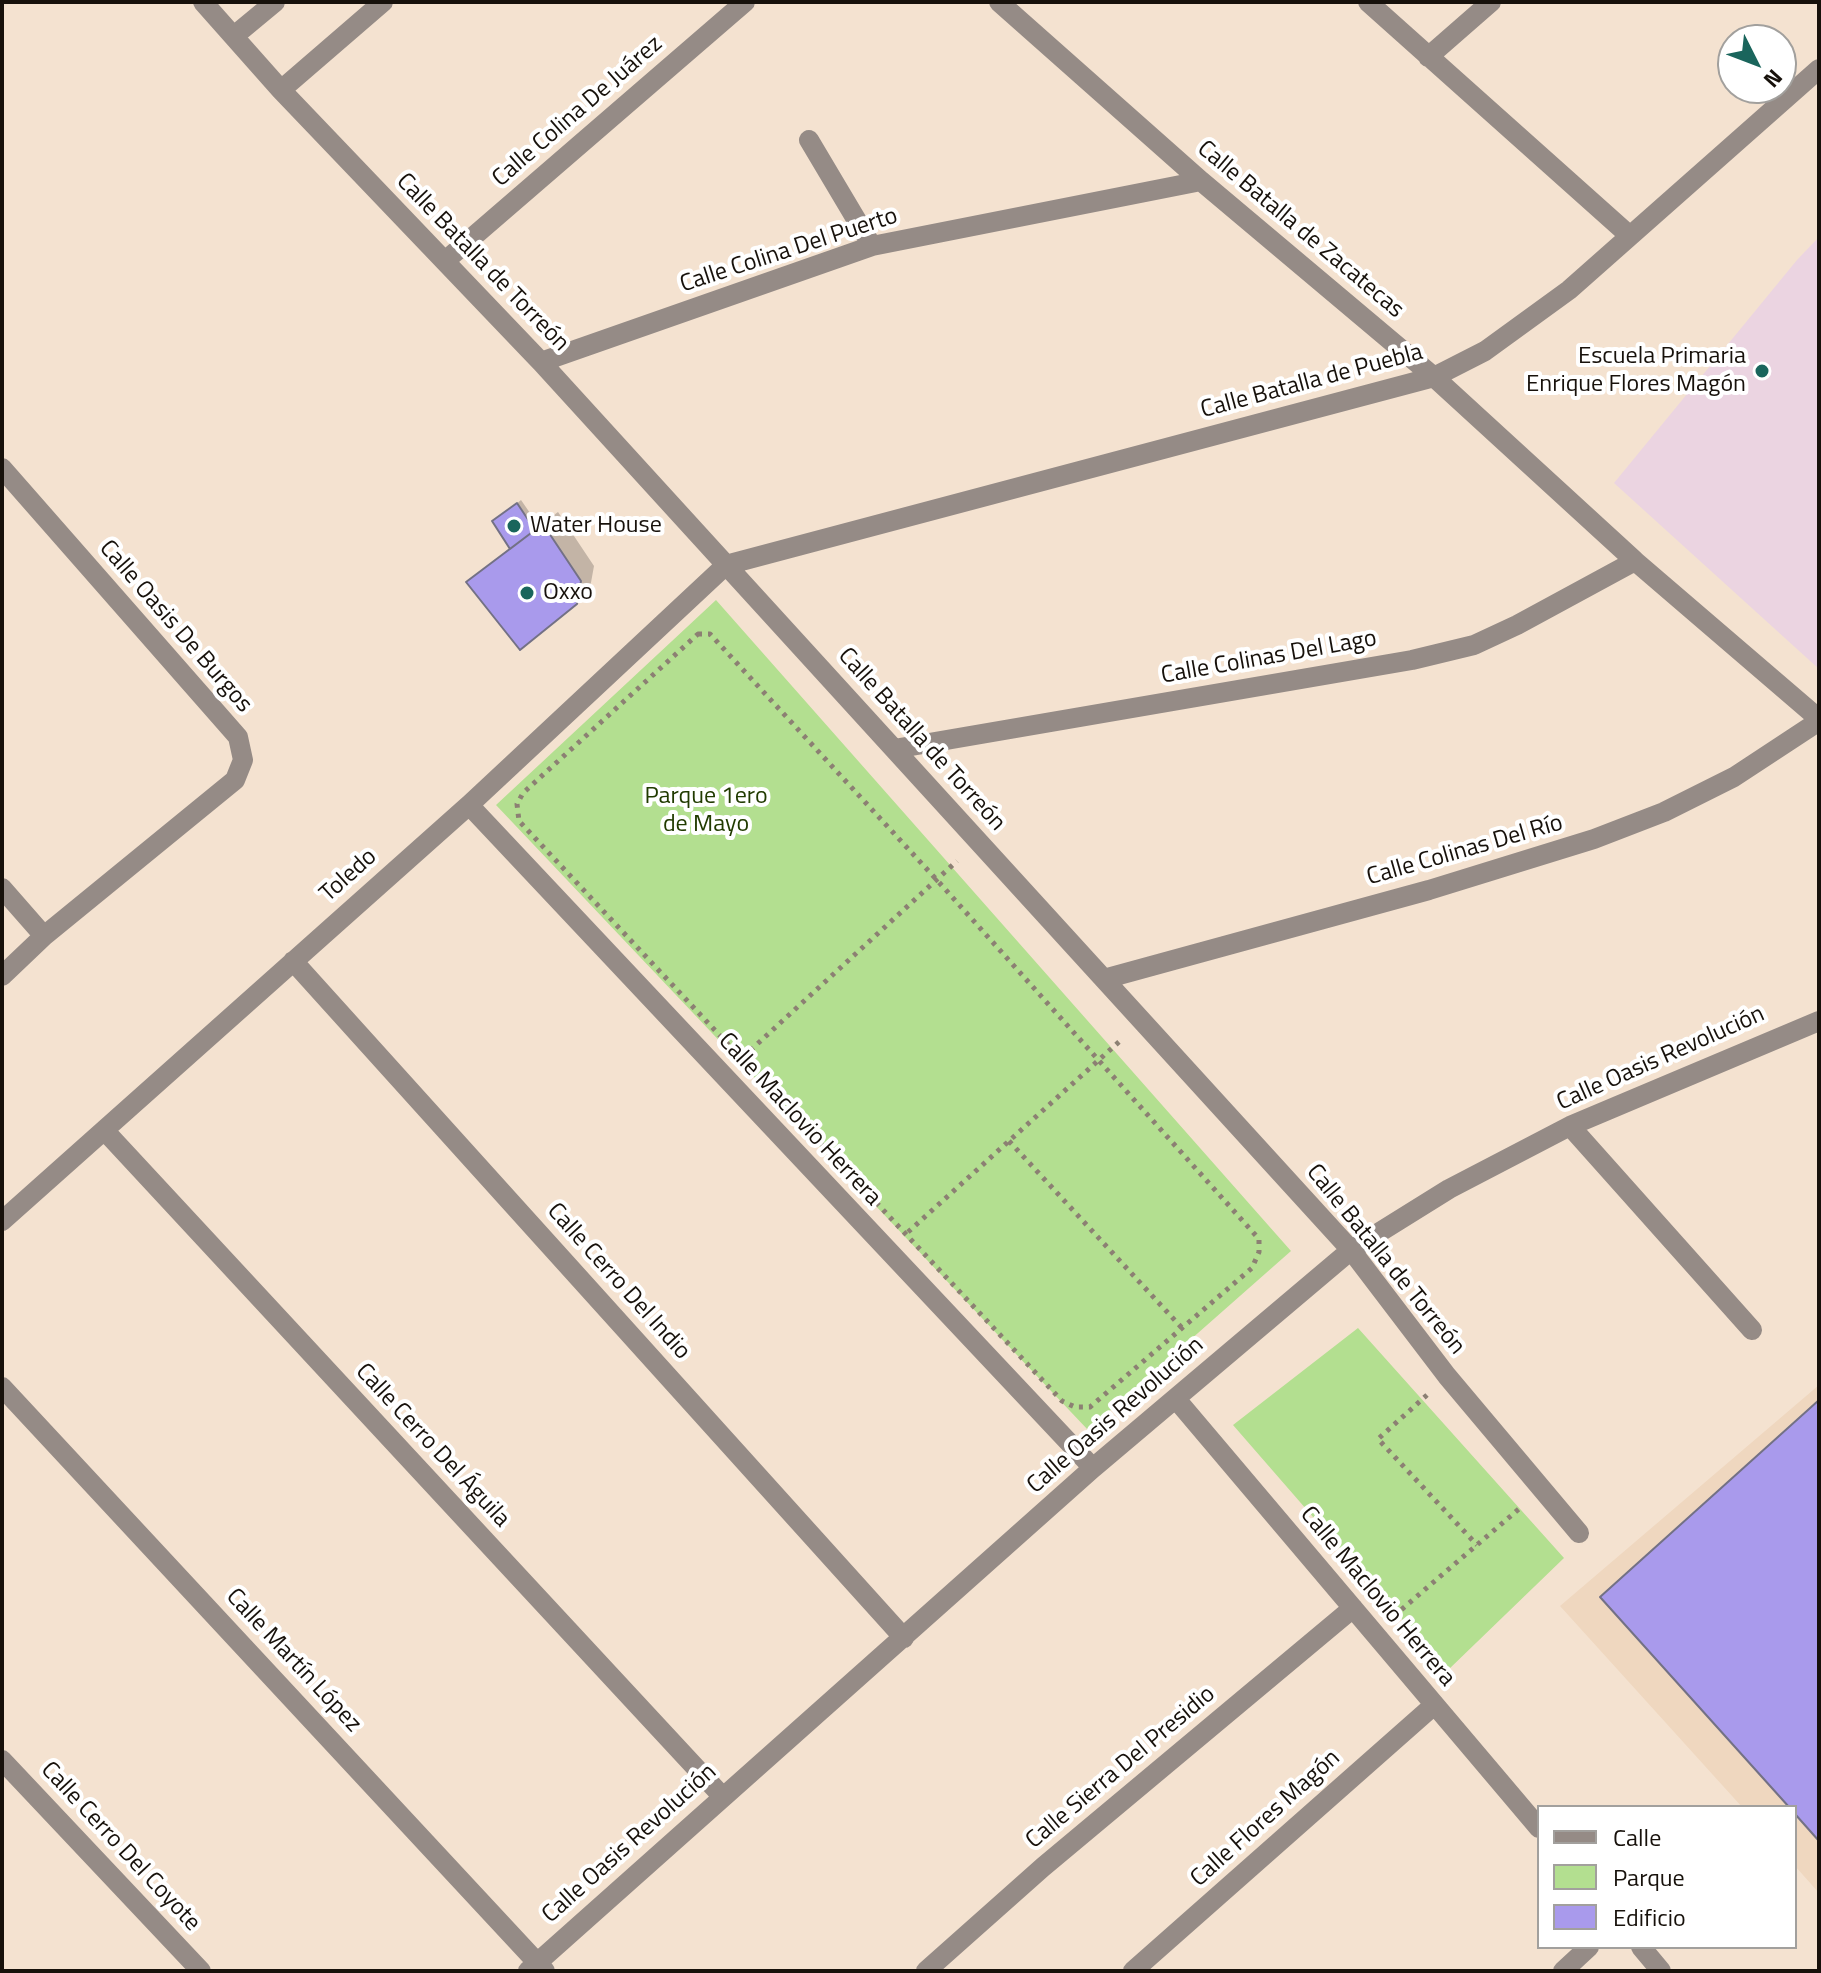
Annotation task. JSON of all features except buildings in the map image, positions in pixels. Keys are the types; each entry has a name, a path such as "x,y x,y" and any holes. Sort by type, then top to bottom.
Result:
{"street":[{"name":"Calle Batalla de Torreón","path":"203,2 281,90 541,362 1351,1250 1447,1376 1579,1533"},
{"path":"234,36 275,2"},
{"path":"281,90 383,2"},
{"name":"Calle Colina De Juárez","path":"445,261 745,2"},
{"name":"Calle Batalla de Zacatecas","path":"999,2 1201,181 1434,377 1635,561 1819,720"},
{"path":"1368,2 1630,236"},
{"path":"1428,57 1491,2"},
{"name":"Calle Batalla de Puebla","path":"726,565 1434,377 1485,351 1557,299 1819,69"},
{"path":"809,140 872,246"},
{"name":"Calle Colina Del Puerto","path":"541,362 872,246 1201,181"},
{"name":"Calle Oasis De Burgos","path":"2,468 238,737 243,760 235,780 44,936 2,976"},
{"name":"Calle Colinas Del Lago","path":"894,749 1412,660 1474,645 1635,561"},
{"name":"Toledo","path":"2,1221 469,805 726,565"},
{"name":"Calle Colinas Del Río","path":"1104,979 1429,890 1594,839 1664,812 1734,777 1819,720"},
{"name":"Calle Maclovio Herrera","path":"469,805 1093,1468"},
{"path":"2,888 44,936"},
{"name":"Calle Cerro Del Indio","path":"293,961 904,1638"},
{"name":"Calle Oasis Revolución","path":"537,1968 722,1796 1093,1468 1351,1250 1449,1189 1570,1126 1815,1028"},
{"path":"1570,1126 1752,1330"},
{"name":"Calle Cerro Del Águila","path":"105,1131 722,1796"},
{"name":"Calle Martín López","path":"2,1387 537,1968"},
{"name":"Calle Maclovio Herrera","path":"1176,1399 1537,1826"},
{"name":"Calle Sierra Del Presidio","path":"926,1971 1043,1867 1353,1608"},
{"name":"Calle Flores Magón","path":"1133,1971 1433,1706"},
{"name":"Calle Cerro Del Coyote","path":"2,1760 201,1971"},
{"path":"1563,1971 1587,1949"},
{"path":"1643,1949 1661,1971"}],"path":[{"path":"698,634 710,634 936,879 1259,1239 1259,1252 1252,1268 1090,1407 1075,1407 1062,1401 519,821 517,804 523,793 698,634"},
{"path":"723,1075 978,841"},
{"path":"886,1251 1142,1021"},
{"path":"1009,1141 1182,1328"},
{"path":"1447,1376 1378,1439 1477,1545"},
{"path":"1374,1633 1542,1488"}],"shaded area":[{"name":"Escuela Primaria Enrique Flores Magón","path":"1819,237 1819,669 1614,483"},
{"path":"1819,1385 1819,1893 1797,1868 1797,1805 1740,1805 1560,1606"}],"green space":[{"name":"Parque 1ero de Mayo","path":"716,600 1291,1251 1088,1430 496,805"},
{"path":"1358,1328 1564,1558 1447,1671 1233,1425"}],"place":[{"name":"Escuela Primaria Enrique Flores Magón","path":"1762,371"},
{"name":"Water House","path":"514,526"},
{"name":"Oxxo","path":"527,593"}]}
